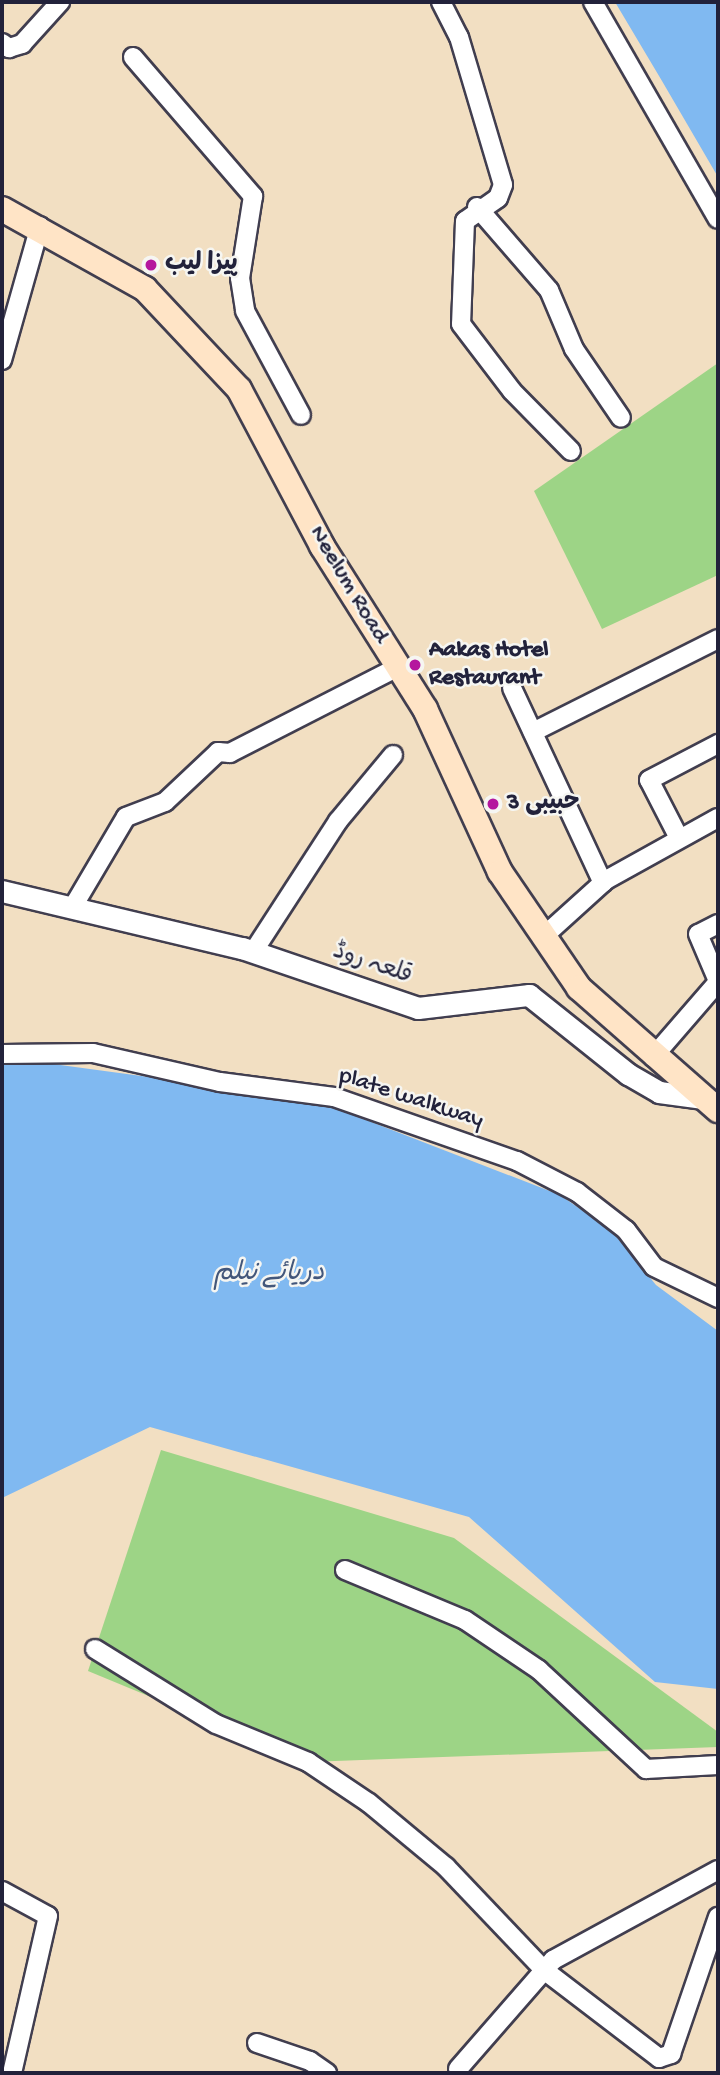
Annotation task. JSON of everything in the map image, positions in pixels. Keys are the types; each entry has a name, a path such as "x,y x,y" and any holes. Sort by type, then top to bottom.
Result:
{"main road":[{"name":"Neelum Road","path":"2,209 40,226 145,289 239,389 322,546 425,709 500,872 579,988 653,1058 710,1104"}],"street":[{"path":"2,43 9,48 22,44 60,2"},
{"path":"441,2 499,155 498,198 477,207 465,221 461,324 512,391 570,451"},
{"path":"593,2 718,219"},
{"path":"132,57 253,196 240,278 245,311 301,415"},
{"path":"477,207 549,290 574,349 621,418"},
{"path":"2,360 40,226"},
{"path":"533,732 718,639"},
{"path":"74,905 126,817 165,802 218,752 230,753 398,667"},
{"path":"512,688 603,883"},
{"path":"679,838 649,780 718,744"},
{"path":"253,952 338,821 393,755"},
{"path":"544,936 603,883 718,818"},
{"name":"قلعہ روڈ","path":"2,891 74,905 253,952 418,1008 529,995 628,1074 659,1092 710,1104"},
{"path":"653,1058 718,981 698,934 718,924"},
{"name":"plate walkway","path":"2,1054 93,1053 220,1082 334,1097 517,1161 577,1192 626,1230 654,1267 718,1298"},
{"path":"345,1570 465,1620 539,1670 646,1769 718,1765"},
{"path":"95,1649 216,1724 308,1762 369,1803 446,1867 544,1970 659,2058 671,2054 718,1917"},
{"path":"458,2069 544,1970 718,1870"},
{"path":"2,1891 48,1916 12,2073"},
{"path":"257,2043 310,2061 327,2073"}],"green space":[{"path":"718,363 718,575 602,629 534,491"},
{"path":"161,1450 454,1538 718,1732 718,1747 308,1762 88,1671"}],"water":[{"path":"615,2 718,2 718,177 662,81"},
{"name":"دریائے نیلم","path":"16,1059 312,1099 560,1195 612,1231 656,1285 718,1331 718,1689 655,1682 469,1517 150,1427 2,1498 2,1061"}],"place":[{"name":"پیزا لیب","path":"151,265"},
{"name":"Aakas Hotel Restaurant","path":"415,665"},
{"name":"حبیبی 3","path":"493,804"}]}
